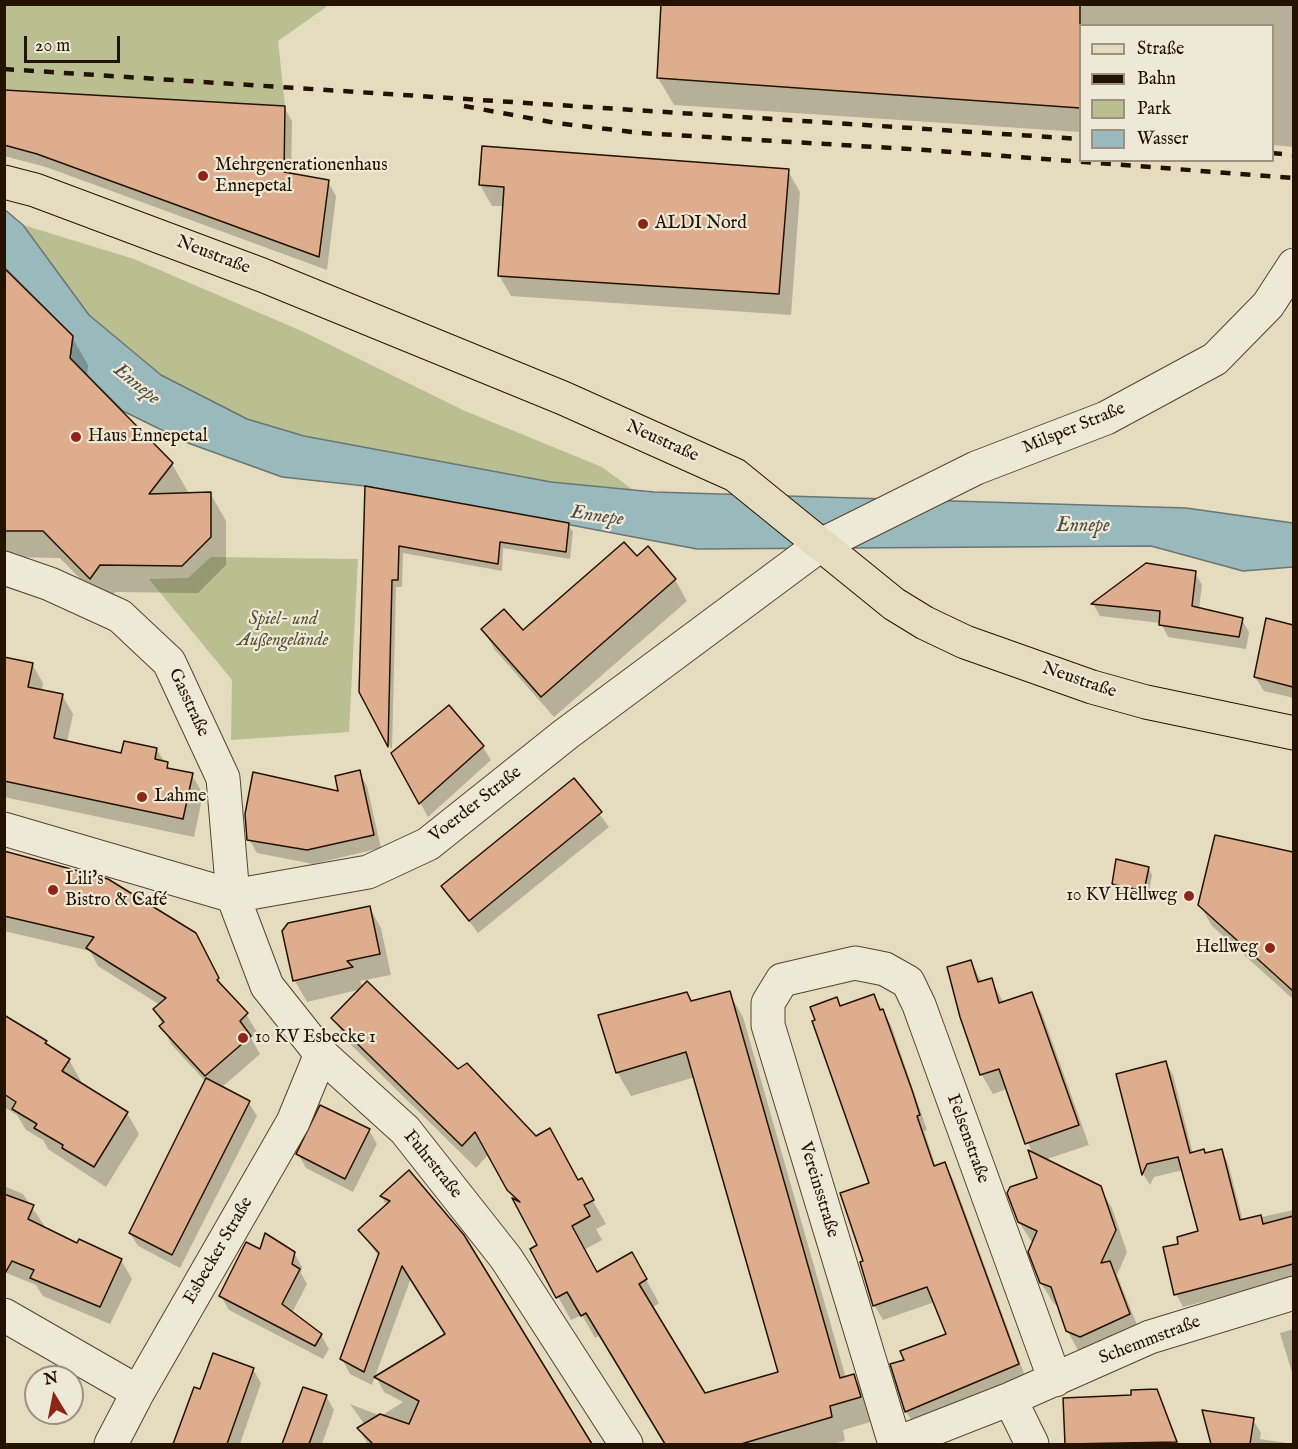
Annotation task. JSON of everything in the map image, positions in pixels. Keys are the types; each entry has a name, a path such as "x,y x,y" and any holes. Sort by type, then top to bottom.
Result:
{"main road":[{"name":"Neustraße","path":"4,182 77,206 272,280 564,398 735,475 819,546 894,604 925,623 965,642 1092,687 1146,702 1293,733"}],"street":[{"name":"Milsper Straße","path":"819,546 976,468 1106,418 1161,391 1215,359 1281,308 1293,265"},
{"name":"Voerder Straße","path":"4,829 233,896 369,872 428,844 576,727 819,546"},
{"name":"Gasstraße","path":"4,568 50,584 120,616 169,662 223,778 233,896"},
{"name":"Fuhrstraße","path":"233,896 267,986 321,1054 405,1130 492,1240 626,1444"},
{"name":"Felsenstraße","path":"825,968 855,963 885,969 908,982 923,1016 1054,1380"},
{"name":"Vereinsstraße","path":"825,968 782,980 768,1003 768,1025 895,1444"},
{"name":"Esbecker Straße","path":"111,1444 138,1392 293,1122 321,1054"},
{"name":"Schemmstraße","path":"1010,1399 1150,1337 1293,1293"},
{"path":"4,1315 138,1392"},
{"path":"895,1444 1010,1399 1032,1444"}],"green space":[{"path":"4,5 329,5 278,41 285,106 5,90"},
{"path":"23,225 134,259 304,332 465,411 602,467 633,490 551,482 304,436 247,419 161,375 89,315"},
{"name":"Spiel- und Außengelände","path":"211,557 358,559 349,732 231,740 232,680 149,579 188,578"}],"water":[{"name":"Ennepe","path":"4,209 23,225 89,315 161,375 247,419 304,436 551,482 654,492 1186,508 1293,523 1293,567 1243,571 1151,546 697,549 365,486 282,477 188,443 123,411 70,358 73,336 5,268"}],"building":[{"path":"661,4 1080,4 1079,108 657,78"},
{"name":"Mehrgenerationenhaus Ennepetal","path":"4,90 285,106 284,172 329,180 319,257 37,154 4,145"},
{"name":"ALDI Nord","path":"482,146 789,169 779,294 498,276 504,187 479,185"},
{"name":"Haus Ennepetal","path":"4,268 73,336 70,358 173,463 149,494 211,492 211,537 182,566 100,565 90,579 43,531 4,531"},
{"path":"365,486 569,523 566,552 500,542 498,564 399,546 398,580 392,580 388,747 359,692"},
{"path":"624,542 637,556 648,546 676,579 541,697 481,629 504,609 523,630"},
{"path":"1146,563 1196,571 1192,606 1243,618 1239,637 1159,625 1160,611 1091,604"},
{"path":"1266,618 1293,625 1293,687 1254,677"},
{"path":"4,657 33,663 28,687 63,694 54,738 121,753 124,741 157,748 155,759 168,762 167,768 193,773 183,819 4,781"},
{"path":"449,705 484,746 419,804 391,753"},
{"path":"360,770 374,835 307,850 247,840 245,814 253,772 338,791 335,776"},
{"path":"574,778 602,812 469,921 441,886"},
{"name":"Hellweg","path":"1215,835 1293,852 1293,991 1198,905"},
{"path":"4,851 108,879 196,933 219,978 217,980 248,1013 240,1021 251,1036 205,1076 159,1026 164,1022 153,1009 166,998 86,948 94,937 4,916"},
{"path":"1116,859 1149,867 1144,891 1112,884"},
{"path":"370,906 380,954 347,961 353,967 293,981 282,931 288,923"},
{"path":"971,960 978,982 992,978 999,1003 1032,992 1079,1125 1025,1144 999,1069 980,1075 960,1017 947,967"},
{"path":"367,981 458,1069 467,1063 536,1136 550,1128 578,1180 582,1178 594,1200 584,1205 590,1216 572,1226 597,1272 632,1252 647,1279 639,1284 705,1393 778,1372 686,1052 616,1073 598,1015 687,992 691,1001 730,991 840,1378 854,1374 861,1397 830,1406 832,1417 741,1444 665,1444 586,1313 581,1316 567,1292 556,1298 530,1249 537,1245 512,1198 520,1202 507,1190 475,1132 462,1146 331,1018"},
{"path":"874,994 880,1010 883,1009 912,1090 920,1115 917,1116 934,1166 945,1162 1019,1364 905,1412 890,1364 904,1360 900,1351 946,1334 927,1287 873,1306 860,1262 863,1261 840,1193 869,1183 812,1021 815,1020 810,1007 837,997 840,1006"},
{"path":"4,1015 47,1041 45,1043 70,1059 62,1071 128,1112 94,1167 62,1148 63,1145 34,1128 37,1124 12,1109 16,1102 4,1094"},
{"path":"1166,1061 1190,1153 1204,1149 1205,1153 1222,1149 1240,1220 1261,1215 1263,1224 1293,1216 1293,1264 1174,1295 1163,1247 1178,1244 1177,1237 1198,1231 1178,1157 1147,1164 1142,1175 1116,1074"},
{"path":"206,1078 250,1101 172,1255 129,1233"},
{"path":"320,1105 370,1129 345,1179 296,1154"},
{"path":"1028,1150 1101,1186 1116,1230 1101,1263 1110,1261 1130,1314 1080,1337 1066,1331 1051,1287 1040,1283 1028,1252 1037,1231 1018,1222 1007,1193 1010,1187 1037,1178"},
{"path":"409,1170 464,1235 592,1444 373,1444 357,1428 380,1414 409,1424 419,1401 374,1377 445,1334 402,1266 364,1372 340,1359 379,1253 358,1230 390,1201 380,1196"},
{"path":"4,1194 34,1205 28,1219 77,1243 79,1239 122,1259 100,1307 30,1278 34,1270 12,1261 4,1275"},
{"path":"265,1233 295,1252 292,1264 300,1269 282,1304 322,1334 315,1346 219,1296 246,1242 260,1249"},
{"path":"213,1353 254,1368 227,1444 173,1444 194,1387 200,1389"},
{"path":"303,1387 327,1395 309,1444 282,1444"},
{"path":"1157,1389 1177,1442 1065,1444 1063,1398 1131,1395 1131,1390"},
{"path":"1202,1410 1254,1418 1250,1444 1211,1444"}],"railway":[{"path":"4,69 1079,139"},
{"path":"464,106 556,123 641,133 1079,162"},
{"path":"1274,153 1294,155"},
{"path":"1084,162 1294,178"}],"place":[{"name":"Mehrgenerationenhaus Ennepetal","path":"203,176"},
{"name":"ALDI Nord","path":"643,224"},
{"name":"Haus Ennepetal","path":"76,437"},
{"name":"Lahme","path":"142,797"},
{"name":"Lili's Bistro & Café","path":"53,890"},
{"name":"10 KV Hellweg","path":"1189,896"},
{"name":"Hellweg","path":"1270,948"},
{"name":"10 KV Esbecke 1","path":"243,1038"}]}
